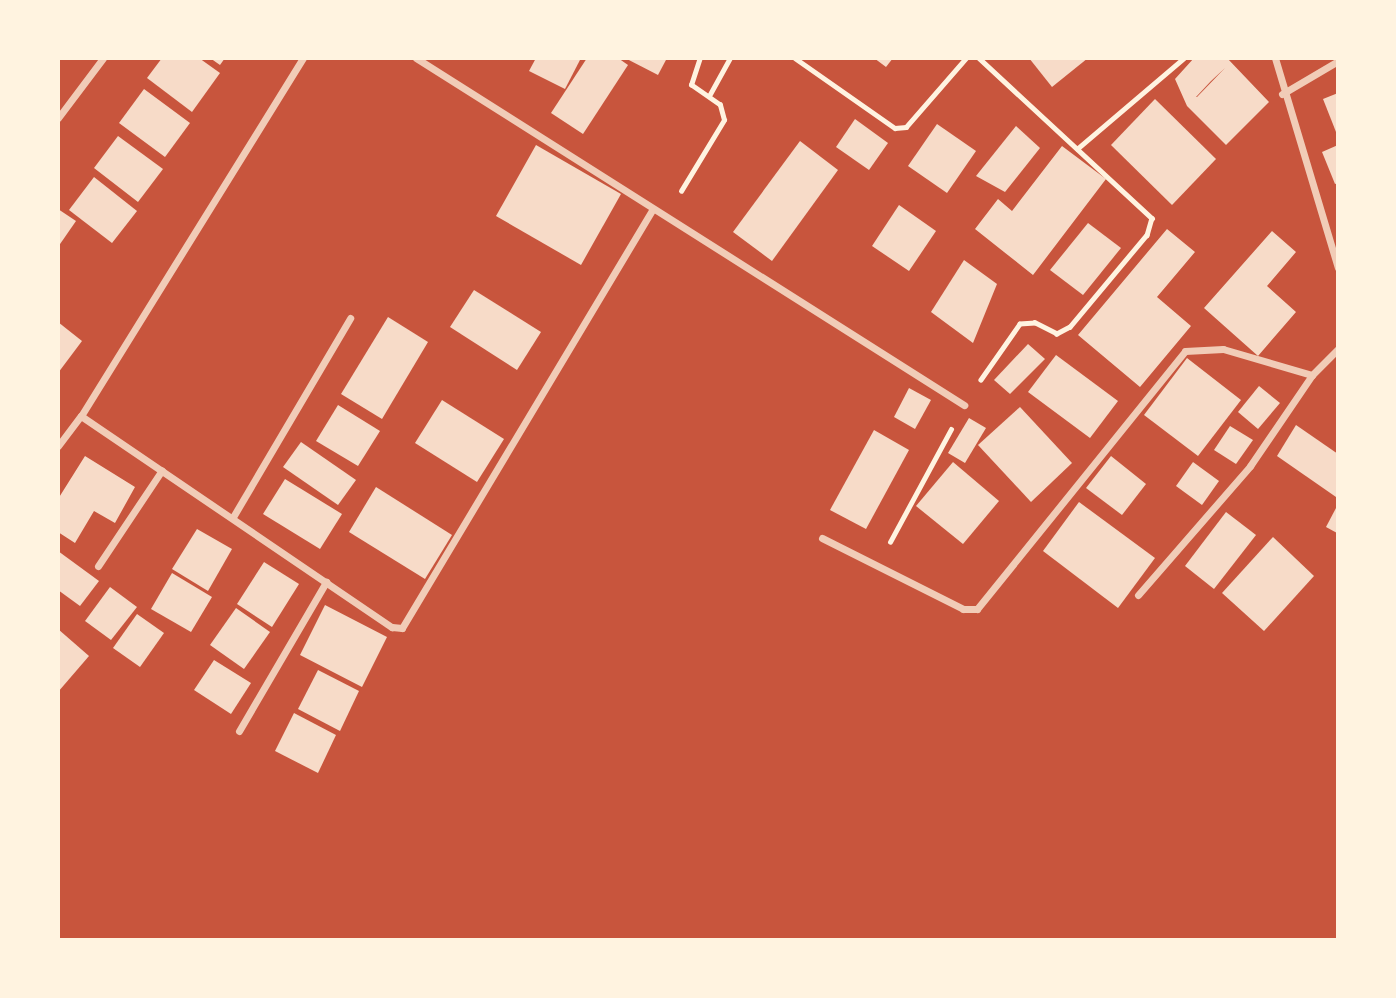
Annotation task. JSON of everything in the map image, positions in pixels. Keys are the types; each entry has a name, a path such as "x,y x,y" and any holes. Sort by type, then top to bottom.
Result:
{"street":[{"path":"58,118 103,58"},
{"path":"58,446 81,416 303,58"},
{"path":"416,58 964,405"},
{"path":"1275,58 1282,94 1338,268"},
{"path":"1282,94 1338,61"},
{"path":"81,416 233,517 392,628 410,621 653,209"},
{"path":"233,517 350,318"},
{"path":"822,538 963,609 977,608 1185,351 1223,349 1312,375"},
{"path":"1138,595 1250,466 1312,375 1338,349"},
{"path":"98,566 162,470"},
{"path":"239,731 326,582"}],"path":[{"path":"665,217 724,120 720,104 691,85 700,58"},
{"path":"709,96 730,58"},
{"path":"795,58 895,128 906,127 966,58"},
{"path":"877,566 964,405 1020,324 1035,323 1057,334 1070,327 1147,235 1152,218 979,58"},
{"path":"1077,149 1184,58"}],"building":[{"path":"162,58 199,58 220,73 192,112 147,78"},
{"path":"210,58 225,58 220,65"},
{"path":"536,58 581,58 565,89 529,71"},
{"path":"587,58 618,58 628,65 583,134 551,113"},
{"path":"625,58 667,58 658,75"},
{"path":"874,58 893,58 886,67"},
{"path":"1029,58 1088,58 1052,87"},
{"path":"1194,58 1227,58 1269,102 1226,145 1187,106 1175,79"},
{"path":"144,89 190,123 165,157 119,123"},
{"path":"1338,93 1338,137 1323,99"},
{"path":"1155,99 1216,159 1172,205 1111,145"},
{"path":"855,119 888,143 869,170 836,147"},
{"path":"937,124 976,151 947,193 908,166"},
{"path":"1016,126 1040,148 1005,192 976,176"},
{"path":"118,136 163,169 138,202 94,168"},
{"path":"800,141 838,170 772,261 733,232"},
{"path":"536,145 621,194 581,265 496,216"},
{"path":"1338,145 1338,183 1335,184 1322,152"},
{"path":"1062,146 1106,179 1033,275 975,229 998,199 1012,211"},
{"path":"94,177 137,211 112,243 69,210"},
{"path":"899,205 936,231 909,271 872,246"},
{"path":"58,209 76,221 58,247"},
{"path":"1088,223 1121,248 1083,295 1050,270"},
{"path":"1167,229 1195,252 1157,297 1191,326 1140,387 1078,335"},
{"path":"1272,231 1296,252 1267,286 1296,312 1258,356 1204,308"},
{"path":"964,260 997,284 973,343 931,312"},
{"path":"474,290 541,332 517,370 450,327"},
{"path":"388,317 428,342 382,419 341,394"},
{"path":"58,322 82,341 58,373"},
{"path":"1028,344 1045,359 1010,394 994,380"},
{"path":"1056,355 1118,401 1090,438 1028,392"},
{"path":"1187,358 1241,400 1198,456 1144,415"},
{"path":"1259,386 1280,403 1258,429 1238,412"},
{"path":"909,388 931,400 915,429 894,417"},
{"path":"442,400 504,439 477,482 415,443"},
{"path":"338,405 380,431 358,466 316,441"},
{"path":"1020,407 1072,463 1031,502 978,445"},
{"path":"969,418 986,428 965,463 948,453"},
{"path":"1296,425 1338,454 1336,497 1277,456"},
{"path":"1230,426 1253,440 1236,464 1214,450"},
{"path":"874,430 909,450 866,529 830,510"},
{"path":"301,442 356,480 338,505 283,467"},
{"path":"85,456 135,487 115,523 94,511 75,543 58,532 58,499"},
{"path":"1111,456 1146,484 1122,515 1086,488"},
{"path":"953,462 999,501 963,544 916,506"},
{"path":"1193,462 1219,481 1202,505 1176,486"},
{"path":"285,479 342,514 320,549 263,514"},
{"path":"376,487 452,535 425,579 349,532"},
{"path":"1079,502 1155,558 1118,608 1043,551"},
{"path":"1336,508 1338,510 1337,533 1326,527"},
{"path":"1226,512 1256,535 1214,589 1185,566"},
{"path":"197,529 232,549 208,591 172,569"},
{"path":"1273,537 1314,576 1264,631 1222,593"},
{"path":"58,551 99,581 80,606 58,590"},
{"path":"264,562 299,584 272,627 237,604"},
{"path":"172,573 212,597 191,632 151,609"},
{"path":"110,587 137,607 111,640 85,621"},
{"path":"325,605 387,637 362,687 300,655"},
{"path":"236,608 270,632 244,669 210,645"},
{"path":"137,614 164,633 140,667 113,648"},
{"path":"58,629 89,656 58,692"},
{"path":"214,660 251,683 231,714 194,690"},
{"path":"318,670 359,691 340,731 298,709"},
{"path":"294,713 336,735 318,773 275,751"}]}
